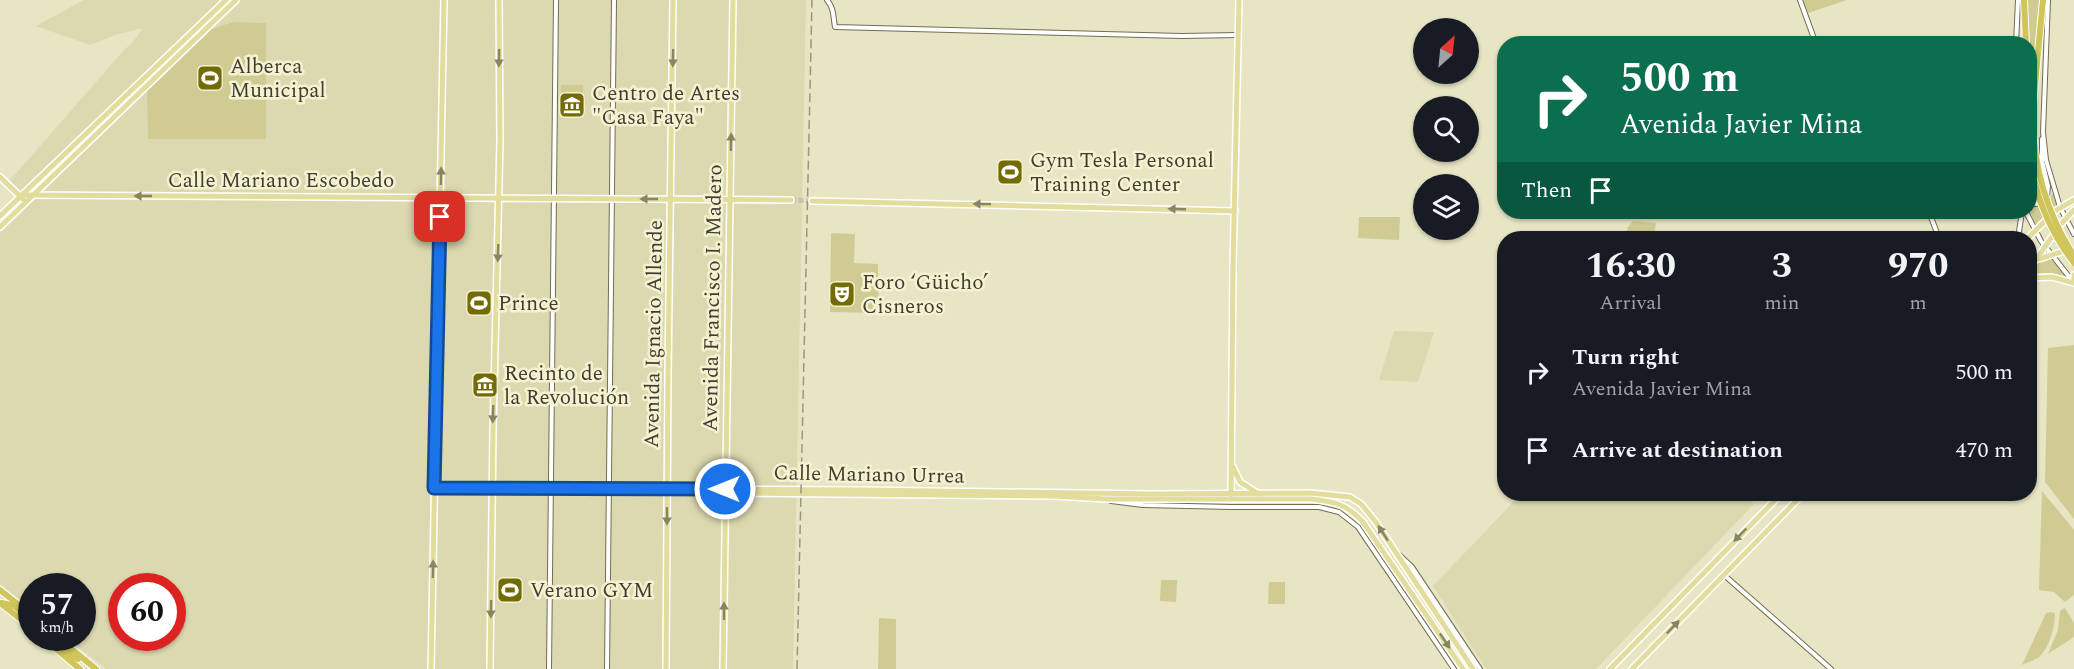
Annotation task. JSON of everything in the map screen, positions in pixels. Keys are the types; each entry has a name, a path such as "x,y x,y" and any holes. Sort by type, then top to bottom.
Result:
{"highway":[{"path":"2024,0 2026,36"},
{"path":"2037,63 2043,0"},
{"path":"2037,170 2040,185 2054,222 2074,256"},
{"path":"2037,189 2044,212 2058,240 2074,263"},
{"path":"0,590 18,604"},
{"path":"1,603 18,609"},
{"path":"1,603 18,617"},
{"path":"59,651 81,669"},
{"path":"66,651 78,659 80,656"},
{"path":"74,651 96,669"}],"main road":[{"path":"0,216 23,198 226,0"},
{"path":"0,227 23,198 32,195 236,0"},
{"path":"431,669 444,0"},
{"path":"490,669 499,198 500,0"},
{"name":"Avenida Ignacio Allende","path":"666,669 673,0"},
{"name":"Avenida Francisco I. Madero","path":"723,669 733,0"},
{"path":"1231,497 1239,0"},
{"path":"0,177 23,198"},
{"name":"Calle Mariano Escobedo","path":"32,195 791,200"},
{"path":"2035,231 2060,207 2074,200"},
{"path":"812,201 1236,211"},
{"path":"2037,259 2065,218 2074,210"},
{"path":"2037,260 2063,250 2074,250"},
{"path":"2037,278 2052,277 2074,283 2074,275"},
{"path":"1231,462 1240,482 1260,494"},
{"path":"725,469 733,483 745,489"},
{"name":"Calle Mariano Urrea","path":"434,488 745,489 1231,497"},
{"name":"Calle Mariano Urrea","path":"725,507 737,493 1054,496 1105,499 1231,497"},
{"path":"1231,497 1310,493 1350,497 1361,504 1473,669"},
{"path":"1231,497 1310,499 1338,503 1354,512 1463,669"},
{"path":"1612,667 1774,501"},
{"path":"1632,669 1796,501"},
{"path":"1371,547 1377,543"}],"street":[{"path":"549,669 556,0"},
{"path":"607,669 614,0"},
{"path":"826,0 834,13 835,27 1182,36 1239,35"},
{"path":"1800,0 1813,36"},
{"path":"2016,36 2018,0"},
{"path":"2037,202 2040,203 2048,194 2041,155 2048,0"},
{"path":"2043,132 2047,169 2060,207 2074,234"},
{"path":"2028,219 2035,231"},
{"path":"2037,234 2074,283"},
{"path":"1105,499 1143,505 1330,509 1349,518 1358,527 1454,669"},
{"path":"1395,551 1412,567 1480,669"},
{"path":"1724,575 1831,669"}],"shaded area":[{"path":"84,0 806,0 793,669 106,669 83,651 96,651 96,573 18,573 18,599 0,584 0,227 20,201 6,185 143,28 115,35 90,45 36,26"},
{"path":"1803,0 1847,0 1808,13"},
{"path":"2024,0 2042,0 2037,39 2037,36 2027,36"},
{"path":"233,22 266,23 266,139 148,139 147,88 206,31"},
{"name":"Alberca Municipal","path":"214,68 220,71 216,86 213,90 200,87 205,72"},
{"path":"561,85 583,85 583,99 561,98"},
{"path":"2053,193 2058,209 2040,227 2034,219 2037,219 2037,200 2038,205 2044,204"},
{"path":"1359,217 1400,217 1399,240 1358,238"},
{"path":"1633,221 1656,223 1655,231 1627,231"},
{"path":"831,233 855,234 854,263 878,264 879,313 830,312"},
{"path":"2051,255 2068,278 2049,273 2037,275 2038,260"},
{"path":"1394,331 1434,332 1418,382 1379,380"},
{"path":"2074,345 2074,519 2045,482 2048,348"},
{"path":"2042,491 2074,530 2074,595 2065,602 2054,592 2039,590"},
{"path":"1514,501 1751,501 1754,504 1596,669 1486,669 1433,586"},
{"path":"1161,580 1177,580 1176,602 1160,601"},
{"path":"1269,582 1285,582 1285,604 1268,604"},
{"path":"2065,608 2074,623 2074,637 2048,654 2058,630 2060,611"},
{"path":"2046,613 2055,613 2055,618 2047,647 2038,657 2022,665"},
{"path":"879,618 896,619 896,669 878,669"}],"tunnel":[{"path":"791,200 812,201"}],"railway":[{"path":"797,669 812,0"}],"place":[{"name":"Alberca Municipal","path":"210,78"},
{"name":"Centro de Artes \"Casa Faya\"","path":"572,105"},
{"name":"Gym Tesla Personal Training Center","path":"1010,172"},
{"name":"Foro ‘Güicho’ Cisneros","path":"842,294"},
{"name":"Prince","path":"479,303"},
{"name":"Recinto de la Revolución","path":"485,385"},
{"name":"Verano GYM","path":"510,590"}],"route":[{"path":"440,217 434,488 725,489"}]}
